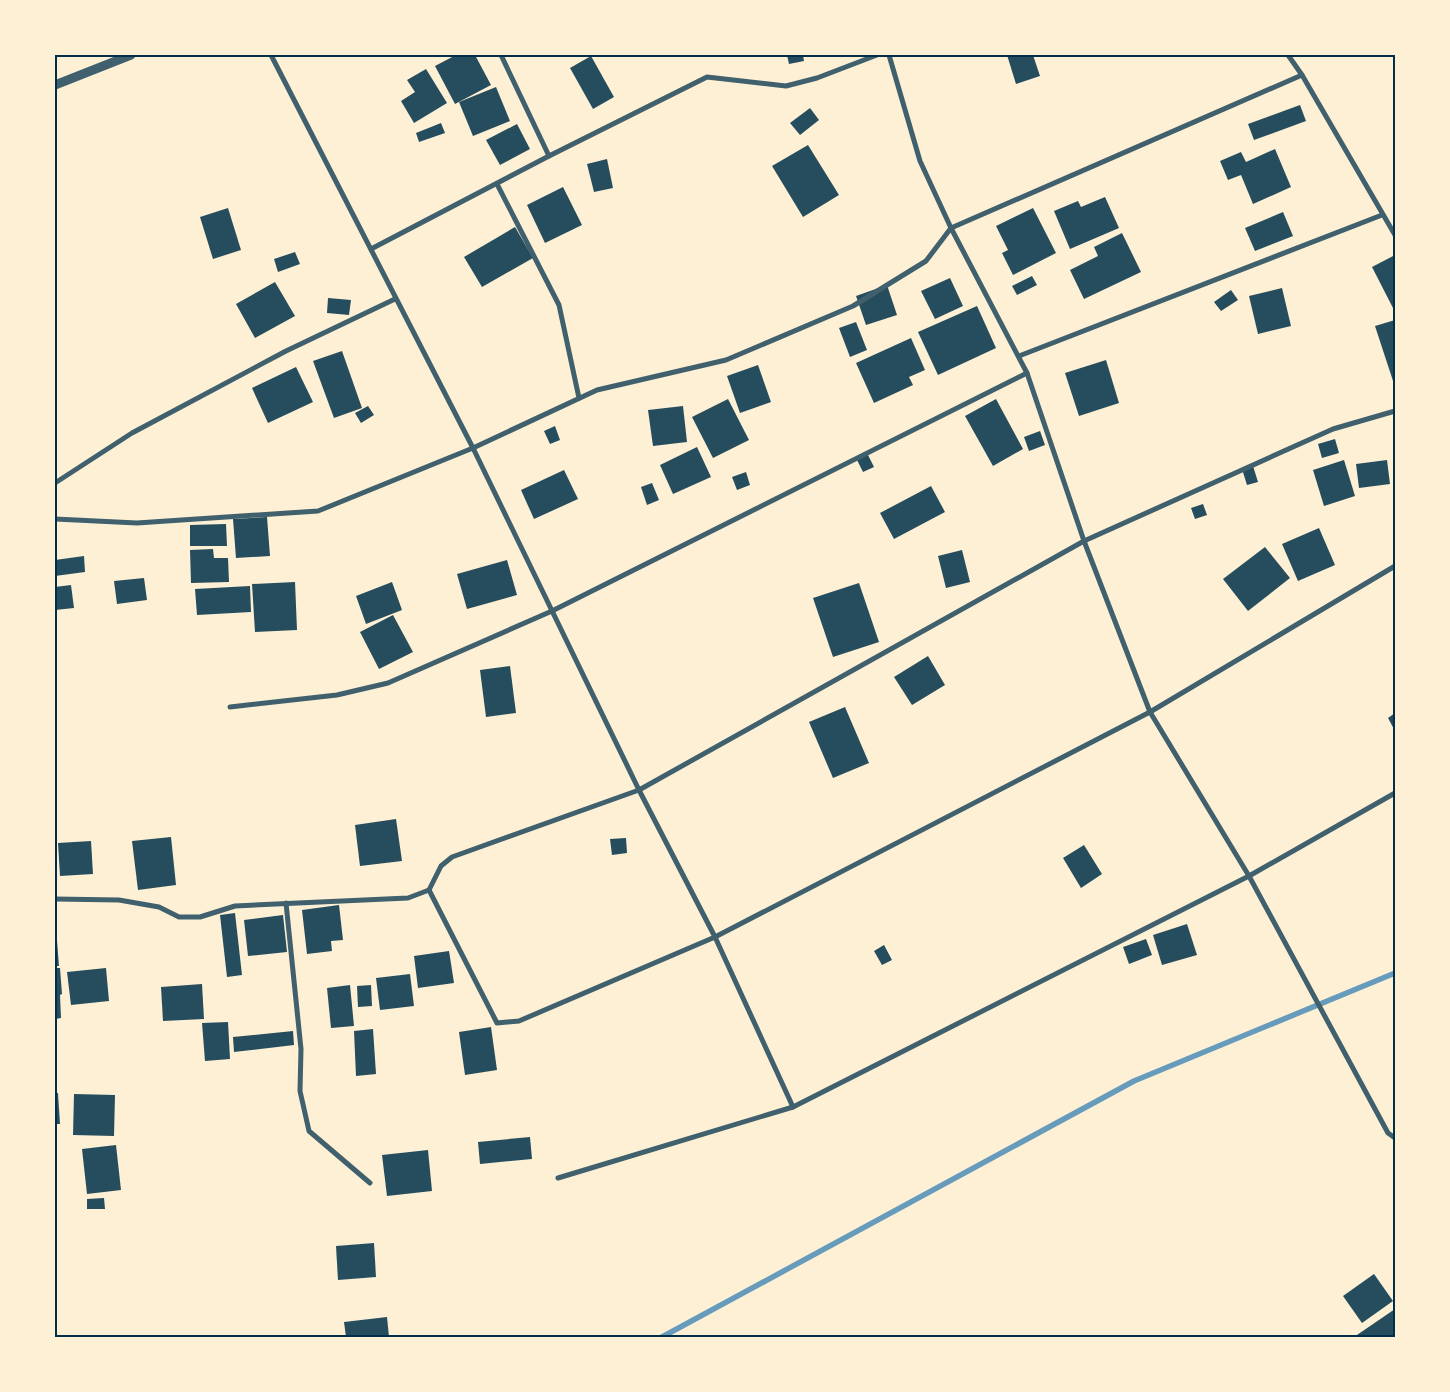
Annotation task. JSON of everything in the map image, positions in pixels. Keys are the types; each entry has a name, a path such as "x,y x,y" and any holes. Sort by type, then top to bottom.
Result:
{"street":[{"path":"55,85 131,55"},
{"path":"271,55 473,448 639,790 715,937 793,1107"},
{"path":"501,55 549,156"},
{"path":"371,249 549,156 708,77 786,86 817,78 876,55"},
{"path":"889,55 920,161 951,228 1027,373 1084,541 1150,712 1249,876 1388,1133 1395,1138"},
{"path":"1288,55 1302,75 1395,236"},
{"path":"55,519 137,523 318,511 473,448 596,390 726,360 853,306 926,261 951,228 1302,75"},
{"path":"497,184 559,305 579,398"},
{"path":"1019,356 1382,216"},
{"path":"55,483 132,434 286,351 395,299"},
{"path":"230,707 337,695 388,683 552,611 1027,373"},
{"path":"55,899 119,900 159,907 179,917 200,917 235,906 286,902 408,898 429,890 441,866 452,857 639,790 1084,541 1333,429 1395,410"},
{"path":"429,890 497,1022 519,1020 715,937 1150,712 1395,566"},
{"path":"558,1178 793,1107 1249,876 1395,793"},
{"path":"286,902 301,1049 300,1091 309,1131 370,1183"}],"building":[{"path":"456,55 475,55 491,85 455,104 435,66"},
{"path":"787,55 803,55 804,61 789,64"},
{"path":"1007,55 1033,55 1040,76 1016,84"},
{"path":"591,56 614,97 593,109 570,68"},
{"path":"426,69 447,103 414,123 401,101 415,92 407,80"},
{"path":"496,87 510,121 473,136 459,102"},
{"path":"1300,105 1306,121 1254,140 1248,124"},
{"path":"810,108 819,120 800,135 790,123"},
{"path":"441,123 445,133 419,142 416,133"},
{"path":"517,124 530,149 500,165 486,140"},
{"path":"808,145 839,195 803,217 772,166"},
{"path":"1275,149 1291,187 1253,204 1241,175 1228,180 1220,161 1241,152 1246,162"},
{"path":"607,159 613,188 594,192 587,164"},
{"path":"563,187 582,225 545,243 527,205"},
{"path":"1105,197 1119,228 1070,249 1054,211 1078,201 1081,207"},
{"path":"228,208 241,250 213,259 200,217"},
{"path":"1033,208 1056,253 1013,275 1002,253 1008,250 996,226"},
{"path":"1283,212 1293,236 1255,251 1245,228"},
{"path":"515,227 533,258 482,287 464,257"},
{"path":"1122,233 1141,272 1084,299 1070,270 1098,256 1094,247"},
{"path":"295,252 300,264 278,272 274,259"},
{"path":"1395,255 1395,307 1393,308 1372,267"},
{"path":"1032,276 1037,285 1017,295 1012,286"},
{"path":"950,278 963,306 935,319 921,291"},
{"path":"275,282 295,316 255,338 236,304"},
{"path":"887,285 897,315 866,325 856,296"},
{"path":"1282,288 1291,326 1258,334 1249,296"},
{"path":"1231,290 1238,300 1221,311 1214,302"},
{"path":"328,298 351,300 349,315 327,313"},
{"path":"977,306 996,348 938,375 918,332"},
{"path":"1395,320 1395,387 1375,326"},
{"path":"856,322 867,350 850,357 839,328"},
{"path":"911,338 925,370 909,377 913,385 874,403 856,363"},
{"path":"342,351 362,408 334,418 313,361"},
{"path":"1106,360 1119,403 1079,416 1065,373"},
{"path":"758,365 771,402 740,413 727,376"},
{"path":"296,367 313,402 268,423 252,388"},
{"path":"728,399 749,440 713,458 692,417"},
{"path":"996,399 1023,449 993,466 965,416"},
{"path":"368,406 374,415 361,423 355,413"},
{"path":"683,406 687,442 653,446 648,410"},
{"path":"555,426 560,440 550,444 544,431"},
{"path":"1040,431 1045,445 1029,451 1024,437"},
{"path":"1335,439 1339,453 1322,458 1318,444"},
{"path":"697,447 711,477 673,494 660,465"},
{"path":"867,453 874,467 863,472 856,458"},
{"path":"1344,460 1355,496 1324,506 1313,470"},
{"path":"1387,460 1390,484 1359,488 1356,464"},
{"path":"1253,466 1258,482 1247,485 1242,469"},
{"path":"564,470 578,499 534,519 521,490"},
{"path":"746,472 750,485 737,490 732,477"},
{"path":"652,483 659,500 647,505 641,487"},
{"path":"931,486 945,512 894,539 880,513"},
{"path":"1203,504 1207,515 1195,519 1191,508"},
{"path":"267,517 270,556 236,558 233,519"},
{"path":"226,524 227,546 190,546 190,525"},
{"path":"1319,528 1335,565 1298,581 1282,544"},
{"path":"1265,547 1290,578 1248,611 1223,579"},
{"path":"213,549 214,558 228,558 229,582 191,583 190,550"},
{"path":"962,550 970,582 946,588 938,556"},
{"path":"84,556 85,572 55,576 55,560"},
{"path":"507,560 517,595 467,609 457,574"},
{"path":"144,578 147,600 117,604 114,581"},
{"path":"295,582 297,630 255,632 252,584"},
{"path":"392,582 402,610 366,624 356,596"},
{"path":"859,583 879,642 833,657 813,598"},
{"path":"71,585 74,608 55,610 55,587"},
{"path":"250,586 251,612 197,615 195,589"},
{"path":"393,615 413,652 379,669 360,632"},
{"path":"928,656 945,685 912,705 894,677"},
{"path":"510,666 516,713 486,717 480,670"},
{"path":"845,707 869,763 833,778 809,722"},
{"path":"1395,713 1395,731 1388,718"},
{"path":"396,819 402,861 360,866 355,825"},
{"path":"171,837 176,885 138,890 132,841"},
{"path":"626,838 627,853 612,855 610,839"},
{"path":"91,841 93,874 60,876 58,843"},
{"path":"1084,845 1102,874 1081,888 1063,858"},
{"path":"339,905 343,940 331,941 332,951 307,954 302,910"},
{"path":"235,913 242,975 227,977 220,915"},
{"path":"283,915 287,952 248,956 244,920"},
{"path":"1187,924 1197,955 1162,965 1153,935"},
{"path":"56,928 59,966 55,966"},
{"path":"1146,939 1152,955 1129,964 1123,947"},
{"path":"884,945 892,960 882,965 874,951"},
{"path":"449,951 454,983 418,988 414,956"},
{"path":"55,968 60,968 62,994 60,995 61,1018 55,1019"},
{"path":"106,968 109,1001 71,1005 67,972"},
{"path":"410,974 414,1006 380,1010 376,978"},
{"path":"202,984 204,1019 163,1021 161,987"},
{"path":"350,985 354,1026 331,1028 327,988"},
{"path":"371,985 372,1006 358,1007 357,986"},
{"path":"228,1022 230,1059 205,1061 202,1023"},
{"path":"491,1027 497,1070 465,1075 459,1032"},
{"path":"373,1029 376,1074 356,1076 354,1031"},
{"path":"293,1031 294,1045 234,1052 233,1037"},
{"path":"55,1093 58,1093 60,1124 55,1124"},
{"path":"74,1094 115,1095 114,1136 73,1135"},
{"path":"530,1137 532,1159 480,1164 478,1142"},
{"path":"116,1145 121,1190 87,1194 82,1149"},
{"path":"428,1150 432,1191 387,1196 382,1155"},
{"path":"104,1198 105,1209 87,1209 87,1199"},
{"path":"374,1243 376,1277 338,1280 336,1246"},
{"path":"1374,1274 1393,1301 1362,1323 1343,1296"},
{"path":"1395,1309 1395,1337 1354,1337"},
{"path":"387,1317 389,1337 346,1337 344,1322"}],"waterway":[{"path":"662,1337 1134,1081 1395,973"}]}
